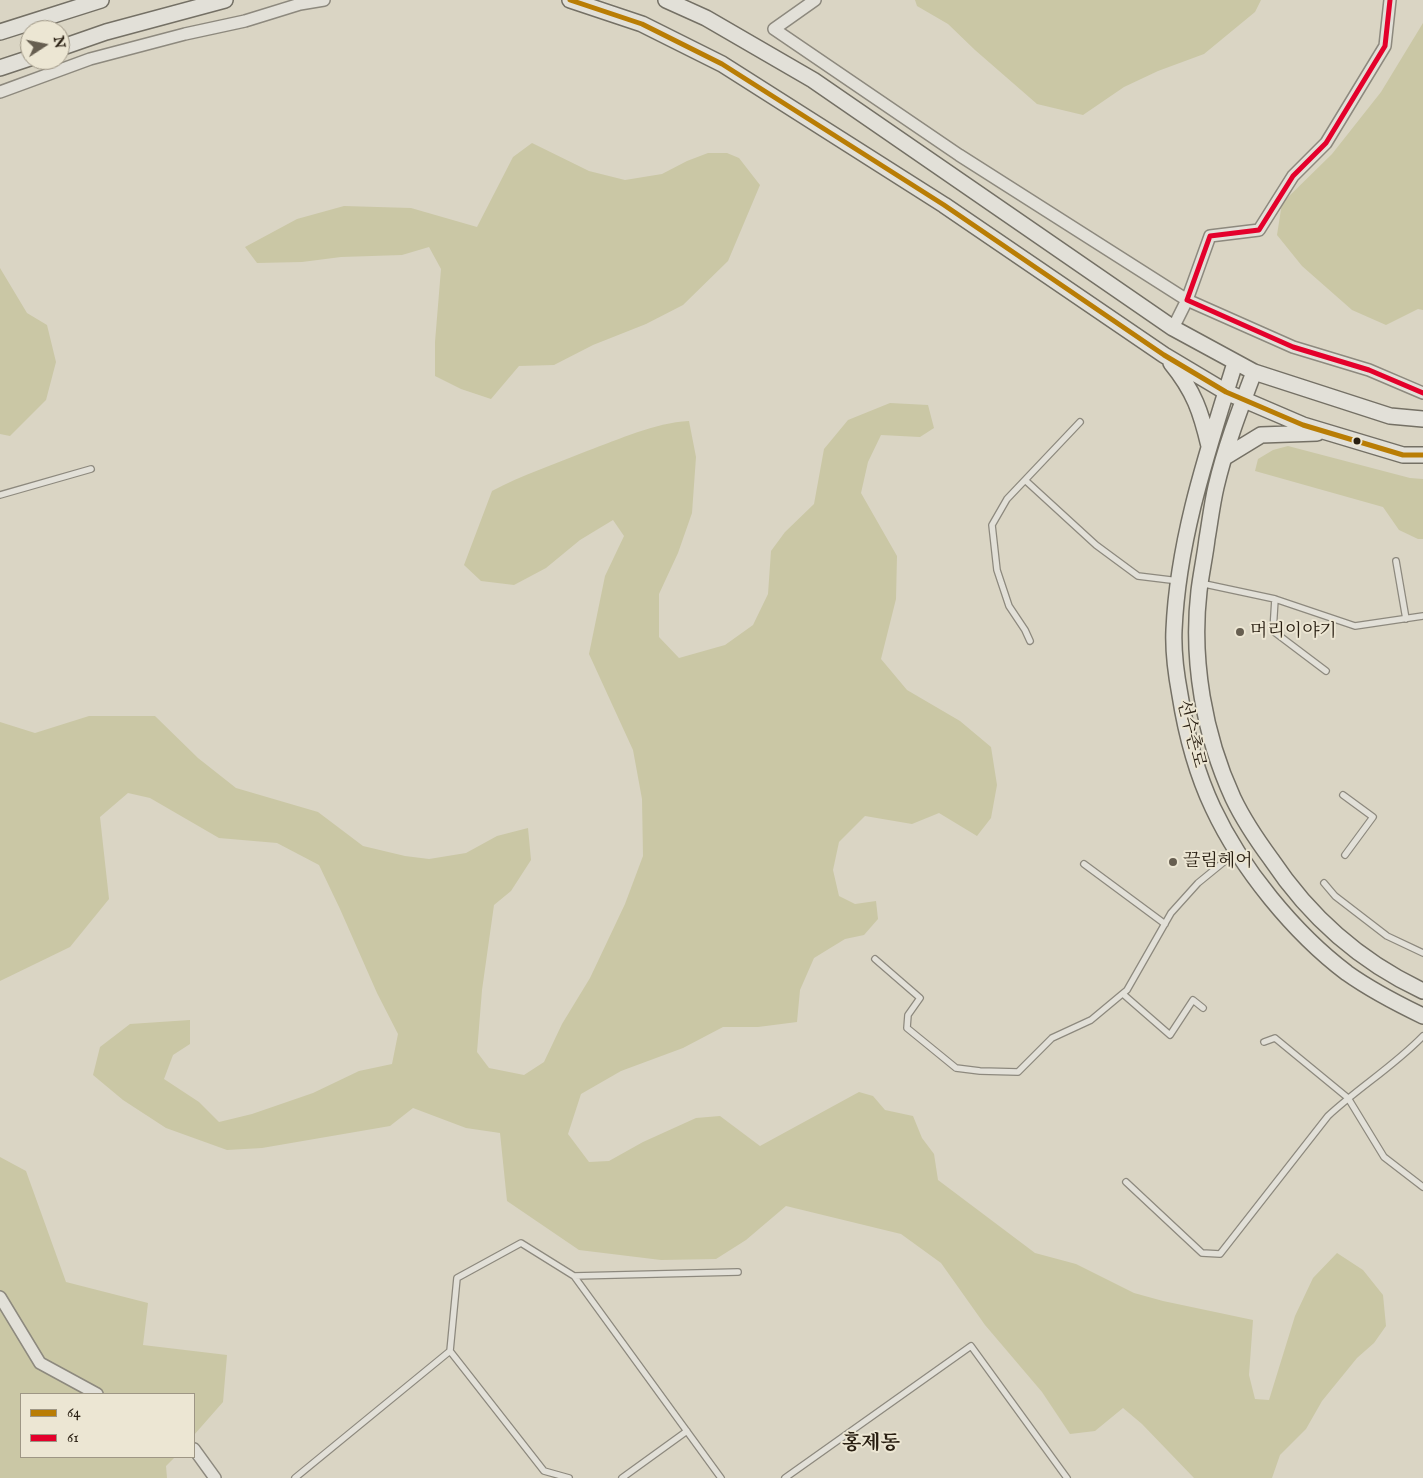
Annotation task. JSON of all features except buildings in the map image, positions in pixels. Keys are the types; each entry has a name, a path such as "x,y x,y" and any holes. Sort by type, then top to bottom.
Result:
{"street":[{"path":"0,32 101,0"},
{"path":"70,45 106,32 225,0"},
{"path":"0,92 90,59 185,34 245,21 300,4 324,0"},
{"path":"570,0 642,24 722,64 944,205 1164,355 1226,392 1303,425 1403,455 1423,455"},
{"path":"666,0 706,18 814,80 1173,328 1236,363 1254,372 1390,416 1423,419"},
{"path":"815,0 774,29 959,155 1188,300 1293,347 1369,370 1423,393"},
{"path":"1173,328 1188,300 1210,236 1259,230 1293,176 1326,143 1385,46 1390,0"},
{"path":"0,68 20,61"},
{"path":"1164,355 1184,379 1199,408 1209,448"},
{"name":"선수촌로","path":"1236,363 1197,486 1179,581 1174,631 1176,672 1183,715 1196,767 1210,800 1238,851 1270,898 1308,939 1346,972 1387,999 1423,1016"},
{"name":"선수촌로","path":"1254,372 1216,488 1200,583 1196,631 1198,669 1205,711 1218,760 1233,799 1257,839 1288,884 1324,923 1360,954 1398,979 1423,991"},
{"path":"1225,457 1262,435 1328,432"},
{"path":"1179,581 1200,583"},
{"path":"1238,851 1257,839"},
{"path":"0,1297 40,1363 95,1393"},
{"path":"195,1450 215,1478"}],"lane":[{"path":"1030,641 1021,623 1009,606 997,570 992,525 1006,499 1080,422"},
{"path":"0,495 91,470"},
{"path":"1025,480 1096,545 1138,576 1179,581"},
{"path":"1396,561 1406,619"},
{"path":"1200,583 1275,599 1354,626 1423,616"},
{"path":"1275,599 1273,631 1326,671"},
{"path":"1343,795 1372,817 1344,855"},
{"path":"875,960 920,998 908,1015 907,1028 956,1068 1018,1072 1052,1038 1091,1020 1128,990 1171,913 1198,883 1238,851"},
{"path":"1084,864 1165,924"},
{"path":"1324,884 1334,896 1387,936 1423,953"},
{"path":"1123,994 1170,1035 1193,1000 1203,1008"},
{"path":"1126,1182 1202,1253 1220,1254 1328,1116 1410,1050 1423,1036"},
{"path":"1264,1042 1276,1038 1348,1098 1384,1157 1423,1188"},
{"path":"569,1478 544,1471 450,1351 458,1278 521,1243 574,1276 721,1478"},
{"path":"574,1276 738,1272"},
{"path":"785,1478 971,1346 1067,1478"},
{"path":"295,1478 450,1351"},
{"path":"622,1478 687,1431"}],"shaded area":[{"path":"915,0 1261,0 1255,12 1204,54 1158,71 1124,87 1083,115 1037,104 948,24 917,6"},
{"path":"1423,23 1423,310 1418,309 1386,325 1352,310 1302,266 1277,235 1282,203 1332,154 1381,92"},
{"path":"532,143 589,171 625,180 662,174 708,153 727,153 739,158 760,185 728,261 683,305 646,324 593,345 554,365 519,366 491,399 461,389 435,376 435,342 441,269 429,247 402,255 257,263 245,247 297,219 344,206 411,208 477,227 513,157"},
{"path":"0,268 27,313 47,325 56,362 46,400 10,436 0,434"},
{"path":"890,403 928,405 934,428 920,437 881,435 868,462 861,493 897,556 896,599 881,659 907,690 960,721 991,747 997,785 991,818 977,836 939,813 912,824 865,816 839,842 833,870 839,896 855,904 876,901 878,919 864,935 845,939 814,958 800,990 797,1022 758,1027 723,1027 683,1048 621,1071 581,1094 568,1134 589,1162 609,1161 643,1142 696,1118 720,1116 760,1146 859,1092 873,1096 885,1110 913,1116 922,1138 934,1154 938,1180 1035,1253 1076,1264 1134,1293 1253,1320 1249,1375 1255,1399 1269,1400 1295,1316 1313,1278 1337,1253 1363,1270 1383,1295 1386,1326 1374,1343 1357,1358 1322,1401 1306,1429 1280,1455 1272,1478 1194,1478 1142,1424 1123,1408 1095,1431 1070,1434 1042,1392 985,1325 941,1263 901,1234 786,1206 746,1240 716,1259 661,1260 579,1250 507,1201 500,1133 466,1128 413,1108 390,1126 262,1148 227,1150 166,1128 123,1100 93,1075 100,1047 130,1024 190,1020 190,1044 173,1055 164,1079 199,1102 219,1122 252,1114 313,1093 359,1071 392,1064 398,1034 377,993 319,865 277,843 219,838 150,798 128,793 100,817 109,899 70,947 0,981 0,722 35,733 89,716 155,716 198,758 236,788 318,812 363,846 405,856 429,859 466,853 497,836 528,828 531,860 511,891 494,905 482,990 477,1052 489,1068 524,1075 544,1062 562,1024 590,978 625,904 643,856 642,799 633,750 589,654 605,576 624,536 613,520 580,540 546,568 514,585 481,581 464,565 492,491 527,475 650,428 689,421 696,457 692,513 678,553 659,594 659,637 679,658 725,645 753,625 768,594 771,551 785,532 814,504 824,449 848,420"},
{"path":"1288,446 1410,478 1423,479 1423,539 1418,539 1399,530 1383,507 1255,471 1258,459 1273,450"},
{"path":"0,1157 26,1171 66,1282 148,1303 143,1345 227,1355 223,1402 195,1434 195,1393 20,1393 20,1458 174,1458 166,1466 167,1478 0,1478"}],"transit line":[{"name":"64","path":"570,0 642,24 722,64 944,205 1164,355 1226,392 1303,425 1403,455 1423,455"},
{"name":"61","path":"1390,0 1385,46 1326,143 1293,176 1259,230 1210,236 1187,300 1293,347 1369,370 1423,393"}],"place":[{"name":"머리이야기","path":"1240,632"},
{"name":"끌림헤어","path":"1173,862"}],"district":[{"name":"홍제동","path":"871,1445"}]}
